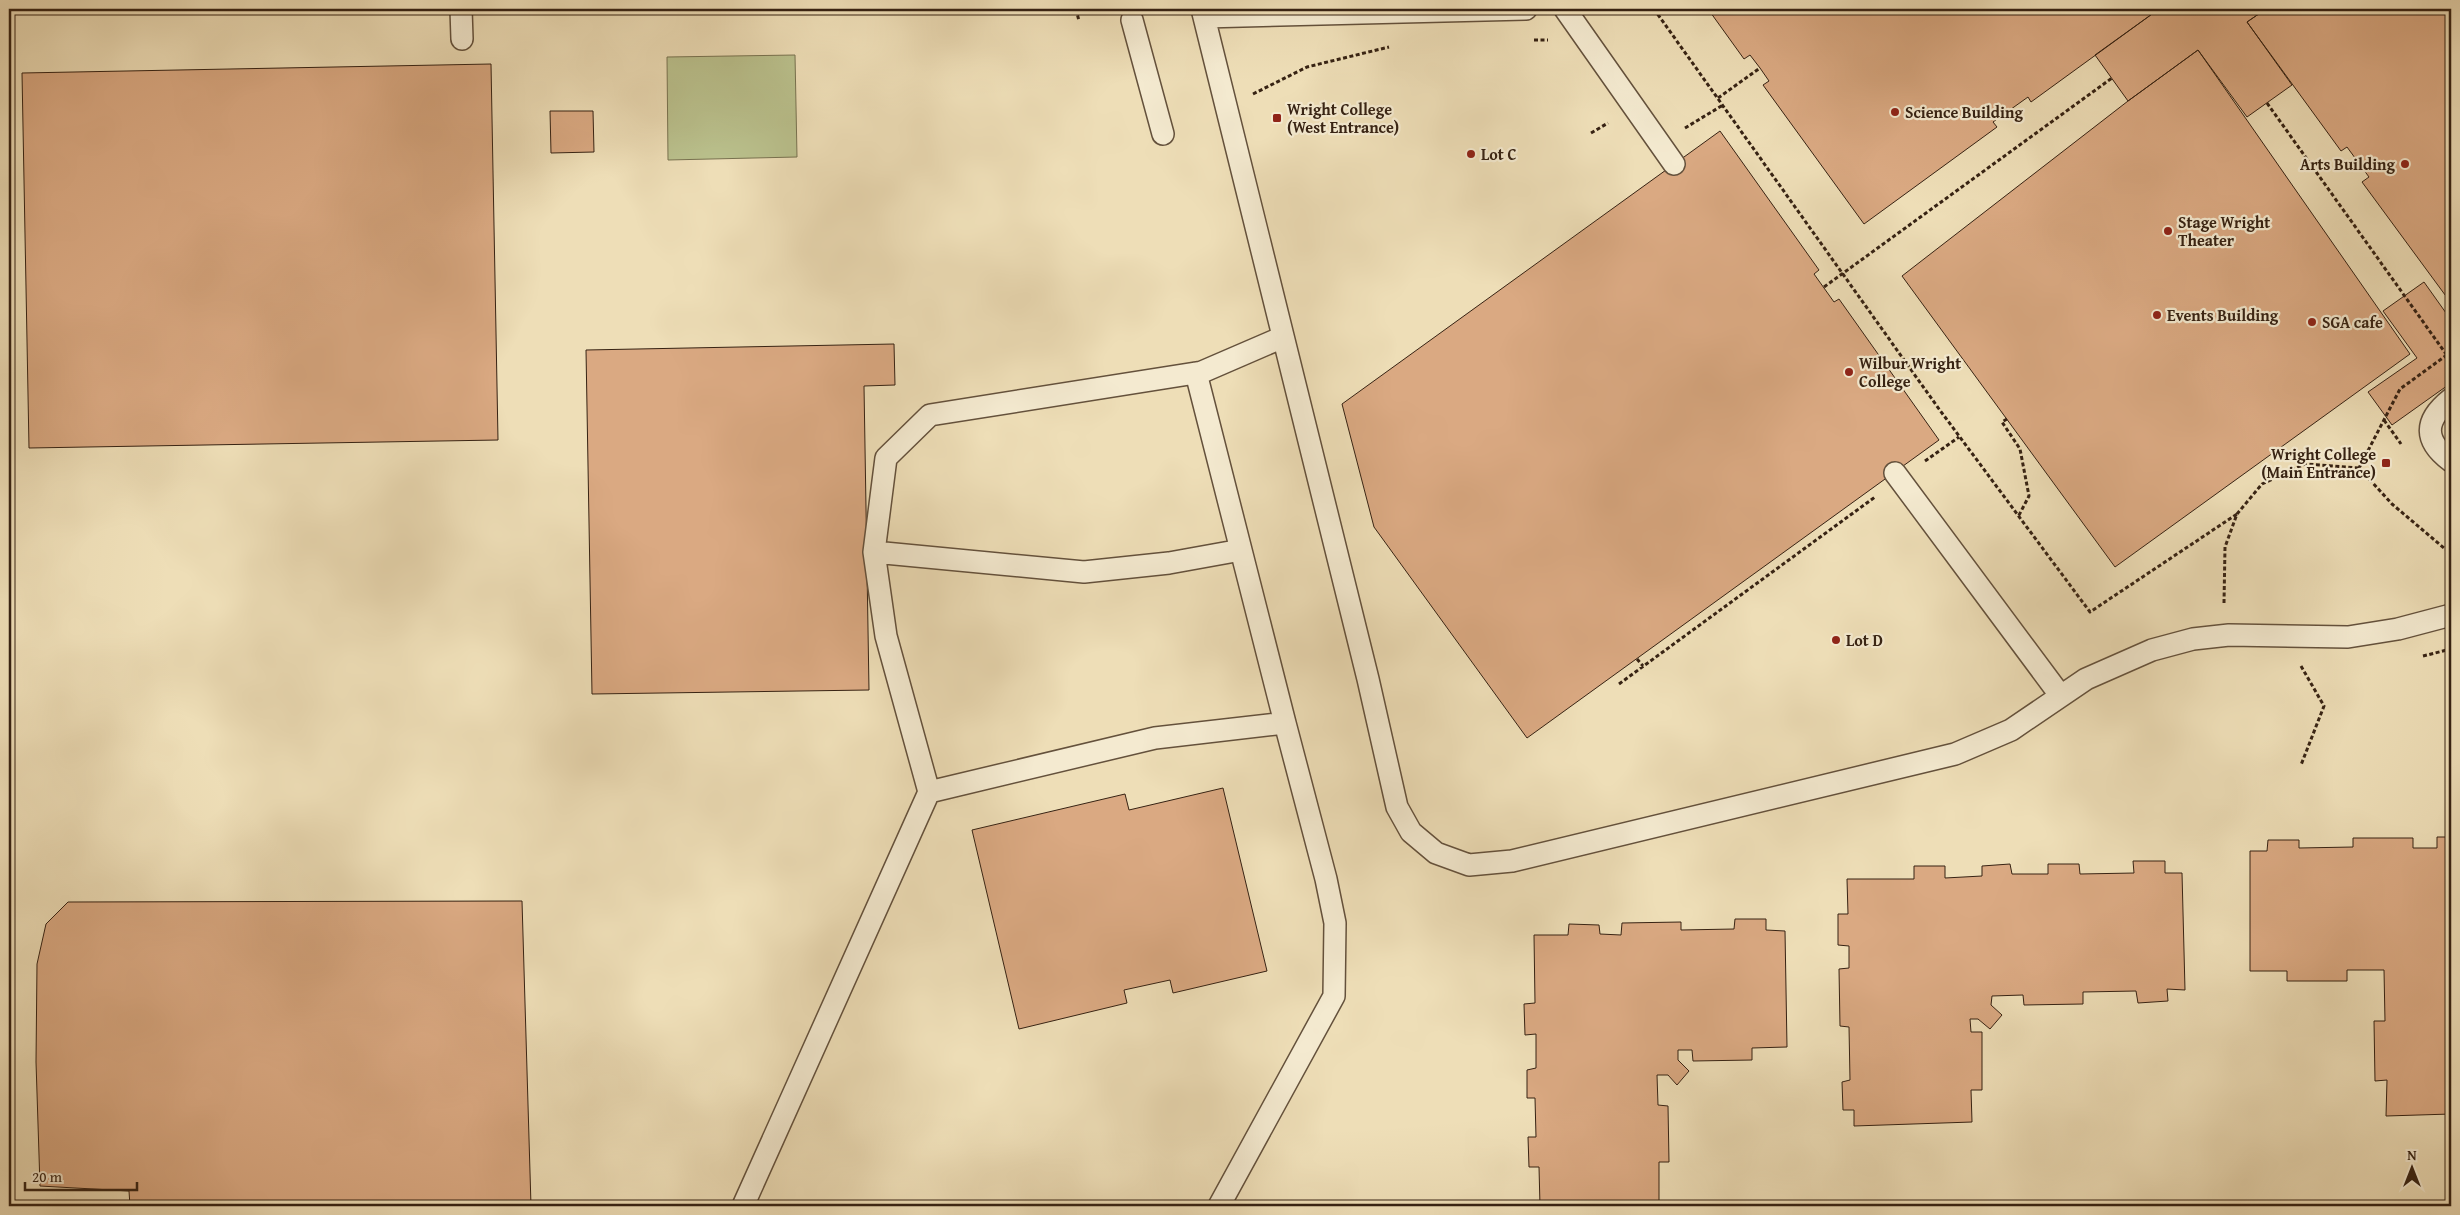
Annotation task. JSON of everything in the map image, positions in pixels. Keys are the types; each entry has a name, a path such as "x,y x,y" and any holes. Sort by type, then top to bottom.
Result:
{"lane":[{"path":"461,9 462,38"},
{"path":"1526,9 1203,13 1368,678 1397,807 1411,832 1436,853 1469,865 1512,861 1955,754 2011,730 2086,678 2122,661 2152,650 2193,639 2250,634 2348,637 2398,629 2451,615"},
{"path":"1565,9 1674,164"},
{"path":"1132,20 1163,134"},
{"path":"743,1206 929,792 886,636 874,552 886,458 930,416 1196,372 1284,337"},
{"path":"1196,372 1326,879 1334,923 1334,996 1219,1206"},
{"path":"2451,399 2433,420 2430,435 2436,450 2451,461"},
{"path":"1895,473 2060,695"},
{"path":"874,552 1084,572 1169,563 1241,550"},
{"path":"929,792 1155,738 1285,723"}],"path":[{"path":"1076,9 1079,21"},
{"path":"1654,9 1959,437 2090,612 2237,514 2262,484 2305,464 2359,468 2392,504 2451,554"},
{"path":"1253,94 1307,67 1389,47"},
{"path":"1718,98 1760,68"},
{"path":"1824,287 2112,78"},
{"path":"2267,103 2451,361"},
{"path":"1684,129 1723,105"},
{"path":"1591,133 1615,119"},
{"path":"2359,468 2400,389 2451,352"},
{"path":"2007,419 2002,422 2020,449 2029,496 2018,517"},
{"path":"1920,464 1959,437"},
{"path":"1619,684 1881,492"},
{"path":"2224,603 2225,547 2237,514"},
{"path":"1637,659 1643,666"},
{"path":"2297,660 2324,706 2301,765"}],"green space":[{"path":"795,55 797,157 668,160 667,57"}],"building":[{"name":"Science Building","path":"1708,9 2159,9 2031,102 2028,97 1993,122 1997,127 1864,224 1763,85 1769,81 1760,68 1750,55 1744,59"},
{"path":"2159,9 2266,9 2247,22 2292,85 2247,117 2198,50 2128,101 2095,55"},
{"name":"Arts Building","path":"2266,9 2451,9 2451,303 2362,182 2369,177 2347,147 2341,151 2247,22"},
{"name":"Events Building","path":"2198,50 2410,354 2115,567 1902,276 2128,101"},
{"path":"491,64 498,440 29,448 22,73"},
{"path":"550,111 593,111 594,152 551,153"},
{"path":"1720,131 1819,270 1814,274 1834,302 1839,299 1939,440 1527,738 1374,527 1342,404"},
{"path":"2424,282 2451,320 2451,383 2392,425 2368,392 2417,358 2383,311"},
{"path":"894,344 895,385 864,386 869,690 592,694 586,350"},
{"path":"1223,788 1267,971 1173,993 1170,980 1124,990 1127,1003 1019,1029 972,830 1125,794 1129,810"},
{"path":"2437,837 2451,837 2451,1114 2386,1116 2387,1080 2375,1081 2374,1021 2385,1021 2384,970 2347,970 2347,981 2287,981 2287,971 2250,971 2250,851 2267,851 2268,840 2299,840 2299,848 2353,847 2353,838 2413,838 2413,848 2437,848"},
{"path":"2133,861 2165,861 2165,873 2182,873 2185,990 2167,989 2168,1001 2138,1003 2136,991 2083,992 2083,1004 2024,1005 2023,995 1992,996 1991,1005 2002,1015 1990,1029 1978,1019 1970,1019 1971,1032 1982,1032 1982,1090 1971,1090 1972,1122 1854,1126 1854,1110 1843,1110 1842,1082 1850,1080 1849,1027 1840,1026 1839,969 1849,968 1849,946 1838,945 1838,914 1848,914 1847,879 1914,879 1914,866 1945,866 1945,878 1982,876 1982,866 2010,864 2012,874 2048,874 2048,864 2079,864 2080,874 2134,873"},
{"path":"522,901 531,1206 130,1206 129,1191 40,1186 36,1062 37,964 46,924 68,902"},
{"path":"1735,919 1766,919 1766,930 1785,931 1787,1047 1752,1048 1752,1060 1693,1061 1692,1050 1678,1050 1678,1060 1689,1071 1677,1085 1668,1075 1657,1075 1658,1105 1668,1106 1669,1162 1659,1162 1659,1206 1540,1206 1539,1167 1529,1167 1528,1137 1536,1137 1535,1098 1527,1098 1527,1070 1536,1068 1536,1034 1525,1035 1524,1004 1535,1003 1534,935 1568,935 1569,924 1599,925 1600,934 1621,935 1622,923 1681,922 1681,930 1734,929"}],"place":[{"name":"Science Building","path":"1895,112"},
{"name":"Wright College (West Entrance)","path":"1277,118"},
{"name":"Lot C","path":"1471,154"},
{"name":"Arts Building","path":"2405,164"},
{"name":"Stage Wright Theater","path":"2168,231"},
{"name":"Events Building","path":"2157,315"},
{"name":"SGA cafe","path":"2312,322"},
{"name":"Wilbur Wright College","path":"1849,372"},
{"name":"Wright College (Main Entrance)","path":"2386,463"},
{"name":"Lot D","path":"1836,640"}]}
